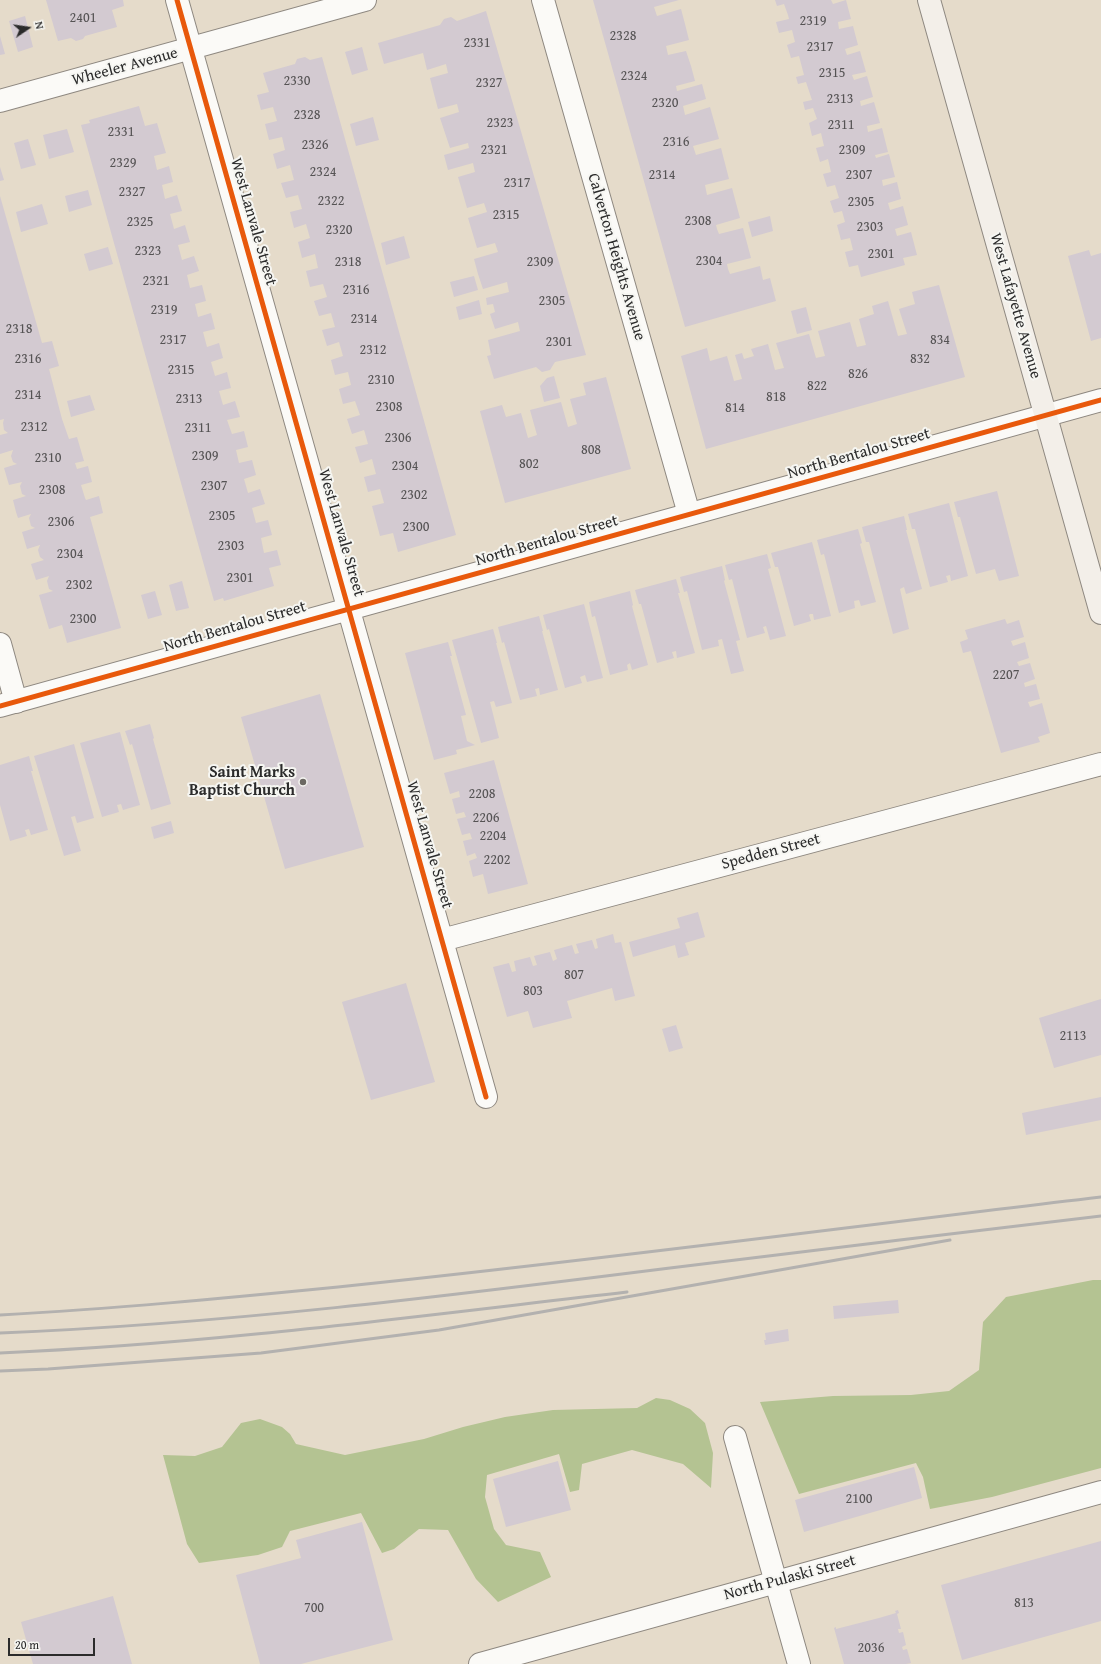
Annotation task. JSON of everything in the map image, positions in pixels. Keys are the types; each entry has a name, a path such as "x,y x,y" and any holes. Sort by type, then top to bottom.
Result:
{"main road":[{"name":"West Lafayette Avenue","path":"929,0 1101,613"}],"street":[{"name":"West Lanvale Street","path":"177,0 486,1097"},
{"name":"Wheeler Avenue","path":"0,101 366,0"},
{"name":"Calverton Heights Avenue","path":"543,0 689,514"},
{"name":"North Bentalou Street","path":"8,704 1101,400"},
{"path":"0,644 8,704"},
{"name":"Spedden Street","path":"442,940 1101,764"},
{"path":"735,1437 798,1664"},
{"name":"North Pulaski Street","path":"480,1664 507,1660 776,1582 1101,1492"}],"green space":[{"path":"1093,1280 1101,1280 1101,1468 992,1497 930,1509 923,1477 916,1463 799,1494 760,1402 833,1396 911,1395 949,1391 979,1370 983,1322 1006,1297"},
{"path":"656,1398 670,1400 690,1409 705,1423 713,1453 711,1488 683,1464 632,1450 582,1464 579,1490 570,1492 559,1454 487,1475 485,1497 494,1529 506,1545 540,1552 551,1577 498,1602 476,1579 448,1530 419,1529 394,1549 382,1553 361,1513 290,1531 282,1547 258,1555 199,1563 187,1544 163,1455 195,1456 222,1447 241,1423 260,1419 282,1427 290,1434 296,1444 345,1455 424,1439 463,1427 505,1417 553,1410 637,1408"}],"building":[{"path":"46,0 123,0 124,6 112,10 117,27 85,36 83,39 76,41 71,38 58,41"},
{"path":"593,0 679,0 654,7 657,16 681,9 689,40 666,46 668,55 686,51 695,81 676,86 677,91 702,84 706,99 683,106 685,115 710,107 719,139 693,146 696,155 721,148 729,179 705,185 707,195 732,188 740,218 716,225 717,229 719,234 743,228 751,258 727,264 728,269 730,274 760,266 763,280 770,278 776,301 685,327"},
{"path":"775,0 831,0 833,4 846,0 851,19 838,22 839,29 853,26 858,45 845,49 847,55 860,51 866,72 852,75 854,80 867,76 873,97 860,101 861,106 874,102 880,123 867,126 868,132 882,128 888,152 875,155 876,158 889,154 895,177 882,180 883,186 897,182 901,199 888,203 890,210 903,206 908,225 895,229 897,236 911,232 917,255 903,258 905,265 861,277 858,265 849,267 845,252 853,250 850,238 841,240 837,225 845,222 842,211 834,213 830,201 839,198 835,185 827,187 823,174 831,172 828,159 820,162 816,148 824,146 821,133 812,136 809,123 817,119 813,108 805,110 803,102 812,100 806,82 798,84 796,77 804,75 799,56 791,58 787,45 795,42 792,30 779,33 776,22 789,19 784,4 777,6"},
{"path":"486,11 586,355 555,362 550,370 542,372 536,367 494,379 487,356 491,355 488,340 520,331 518,322 495,329 490,314 495,312 493,304 487,305 486,298 509,292 507,282 483,289 478,274 474,259 498,252 495,243 477,248 468,218 487,212 484,203 467,208 458,177 475,172 473,163 448,170 444,155 469,148 468,143 450,148 440,118 459,112 457,104 438,109 430,78 448,73 446,64 427,70 423,53 384,64 378,43 440,25 444,19 451,17 457,21"},
{"path":"25,16 33,47 18,52 9,21"},
{"path":"0,36 5,54 0,55"},
{"path":"362,47 368,70 352,75 345,52"},
{"path":"305,57 310,60 322,57 456,535 398,552 393,533 380,536 372,506 384,503 380,489 368,492 364,477 376,474 372,459 360,463 355,447 368,444 365,433 364,430 352,434 347,419 360,415 355,401 343,404 339,389 351,385 348,372 335,375 331,360 343,356 339,342 327,346 322,330 335,327 331,313 319,316 314,301 327,297 323,284 310,287 306,271 318,268 315,254 302,258 298,242 310,238 306,224 294,228 290,212 302,209 298,195 286,198 281,183 294,180 290,165 277,169 273,154 285,150 282,137 269,140 265,124 277,121 273,107 261,110 257,95 269,92 263,73 295,64 297,59"},
{"path":"139,106 145,126 157,123 166,153 154,156 157,170 169,166 173,182 162,185 165,199 177,195 182,211 170,214 174,229 185,225 190,242 178,245 182,260 194,256 199,271 187,275 190,288 202,285 206,301 195,304 198,317 211,313 215,329 203,332 207,347 219,343 223,358 211,362 215,376 227,372 231,388 219,391 223,405 235,401 240,417 227,420 232,434 244,431 248,447 236,450 239,463 252,460 256,475 244,479 248,493 260,489 265,504 252,508 256,523 268,520 272,535 261,538 264,553 277,550 281,565 269,568 274,586 224,601 223,598 214,601 81,125 90,123 89,120"},
{"path":"373,117 379,140 356,146 350,124"},
{"path":"67,129 74,152 49,159 43,135"},
{"path":"28,139 36,165 21,169 14,143"},
{"path":"0,167 4,180 0,181"},
{"path":"88,190 92,205 69,212 65,196"},
{"path":"0,196 42,343 52,341 59,366 49,369 62,419 69,439 77,437 84,461 75,463 77,469 88,466 92,482 81,485 85,498 86,500 99,496 103,513 90,517 121,628 67,643 62,625 49,629 39,595 53,591 49,589 47,581 49,576 36,580 31,564 44,560 40,557 38,550 40,545 27,549 22,532 35,528 31,526 29,518 31,514 18,518 16,512 13,500 26,496 22,494 20,486 22,482 9,485 4,468 17,464 13,462 11,456 13,450 0,454 0,435 8,433 4,430 4,419 0,420"},
{"path":"42,204 48,224 21,232 16,212"},
{"path":"770,216 773,231 752,237 748,222"},
{"path":"404,236 410,258 386,265 381,243"},
{"path":"108,247 113,264 89,271 84,254"},
{"path":"1089,250 1091,256 1101,253 1101,338 1091,341 1068,256"},
{"path":"474,276 478,290 454,297 450,282"},
{"path":"939,285 965,377 706,449 681,356 707,348 710,361 727,356 734,381 742,379 735,355 742,353 744,359 754,356 751,349 768,344 775,370 784,368 776,343 809,334 816,358 825,356 818,331 850,322 857,347 866,345 859,319 874,314 872,306 888,301 898,336 907,334 899,309 915,304 912,292"},
{"path":"479,300 482,314 459,320 456,307"},
{"path":"806,307 812,330 797,334 791,311"},
{"path":"554,376 560,398 544,402 540,386 547,378"},
{"path":"606,377 631,469 505,503 480,411 502,405 506,417 521,413 528,438 537,435 530,410 561,402 568,427 577,424 570,399 586,395 583,383"},
{"path":"90,395 95,410 71,417 67,401"},
{"path":"997,491 1019,576 999,581 995,569 976,574 960,517 958,517 954,502"},
{"path":"949,503 968,576 951,581 950,575 946,576 948,582 930,587 915,529 912,529 908,514"},
{"path":"904,516 906,530 922,589 906,594 904,587 900,589 909,629 893,634 869,542 866,542 862,527"},
{"path":"858,529 862,543 860,544 876,602 861,606 859,600 854,601 855,608 839,613 824,554 821,555 817,540"},
{"path":"812,542 831,616 814,620 813,614 810,614 811,621 794,626 778,567 775,567 771,553"},
{"path":"767,554 771,568 768,569 786,636 770,640 766,626 763,627 765,633 747,638 732,579 729,580 725,565"},
{"path":"722,566 724,581 740,640 736,641 744,671 731,674 722,639 718,640 719,646 702,650 687,591 684,592 680,577"},
{"path":"676,579 680,593 678,593 695,653 677,658 676,651 672,652 674,658 657,663 641,604 639,604 635,590"},
{"path":"182,581 189,608 176,611 169,585"},
{"path":"155,591 162,615 148,619 141,595"},
{"path":"630,591 632,606 648,665 632,670 630,663 627,665 628,670 610,675 595,616 592,617 589,602"},
{"path":"584,604 603,678 587,682 585,675 580,677 582,683 565,688 549,629 547,630 543,615"},
{"path":"539,616 558,690 540,695 539,688 535,689 537,696 520,700 504,642 502,643 498,627"},
{"path":"1005,619 1007,624 1019,620 1024,637 1011,641 1013,646 1025,642 1029,658 1017,662 1019,666 1030,663 1035,679 1024,683 1025,687 1036,684 1040,699 1028,702 1030,707 1042,703 1050,733 1038,737 1040,742 1001,753 971,651 963,653 960,642 968,639 965,630"},
{"path":"493,629 512,703 496,707 494,701 490,702 499,738 481,743 452,640"},
{"path":"448,642 452,656 450,656 466,715 461,716 467,741 475,745 456,750 457,754 434,760 405,653"},
{"name":"Saint Marks Baptist Church","path":"320,694 364,847 285,869 241,717"},
{"path":"150,724 171,804 151,810 132,744 130,745 125,731"},
{"path":"120,732 140,805 123,810 121,804 117,805 119,812 102,817 80,743"},
{"path":"74,744 94,818 77,823 75,816 71,817 81,851 64,856 34,756"},
{"path":"29,756 33,771 31,771 48,830 31,835 29,829 25,830 27,836 10,841 0,805 0,765"},
{"path":"494,760 528,884 488,894 483,874 473,877 469,861 477,858 475,853 467,856 463,841 472,839 470,833 462,835 457,819 466,817 464,812 456,814 452,799 460,797 459,791 450,794 444,773"},
{"path":"171,821 174,833 154,839 151,827"},
{"path":"698,912 705,937 685,943 689,955 678,958 675,945 633,957 629,942 680,928 677,918"},
{"path":"613,934 615,943 621,942 635,996 615,1001 612,988 567,1001 572,1018 533,1028 528,1011 507,1017 493,967 509,963 512,972 516,971 514,961 530,957 533,966 537,965 534,956 550,952 553,961 557,959 554,950 572,945 575,954 579,953 576,944 592,940 595,949 598,948 596,939"},
{"path":"406,983 435,1082 371,1100 342,1002"},
{"path":"1101,999 1101,1055 1054,1068 1039,1018"},
{"path":"676,1025 683,1048 669,1052 662,1029"},
{"path":"1101,1097 1101,1120 1026,1135 1022,1113"},
{"path":"898,1300 899,1313 834,1319 833,1306"},
{"path":"788,1329 789,1341 765,1345 765,1333"},
{"path":"558,1461 571,1510 506,1527 493,1479"},
{"path":"914,1467 922,1498 804,1532 795,1500"},
{"path":"362,1522 393,1640 301,1664 260,1664 236,1575 301,1558 296,1540"},
{"path":"1101,1541 1101,1621 962,1660 941,1585"},
{"path":"113,1596 132,1664 33,1664 21,1622"},
{"path":"898,1610 899,1613 897,1614 901,1629 898,1629 899,1633 903,1632 906,1645 902,1647 903,1650 907,1649 911,1663 844,1664 834,1628 836,1627 836,1629 879,1618 896,1613 895,1611"}],"railway":[{"path":"0,1315 169,1303 434,1277 1101,1197"},
{"path":"0,1333 168,1323 335,1308 1101,1216"},
{"path":"0,1371 48,1369 261,1353 439,1330 950,1240"},
{"path":"0,1353 79,1349 236,1336 627,1292"}],"cycle path":[{"path":"177,0 486,1097"},
{"path":"0,706 1101,400"}],"place":[{"name":"Saint Marks Baptist Church","path":"303,782"}]}
